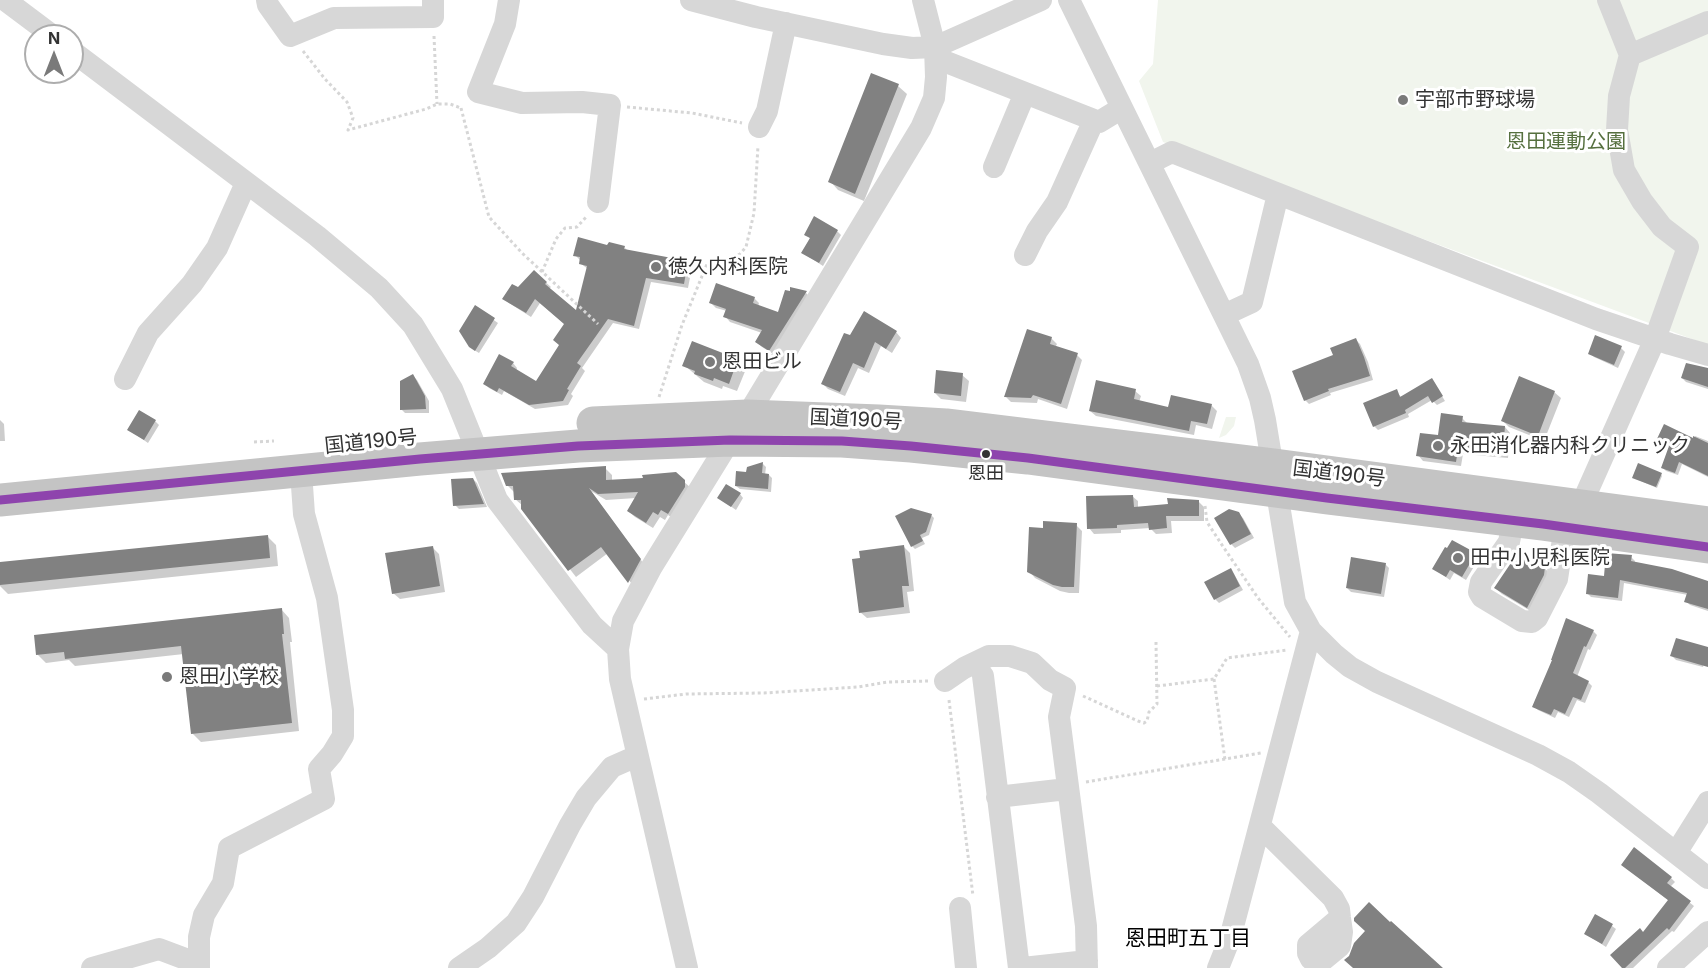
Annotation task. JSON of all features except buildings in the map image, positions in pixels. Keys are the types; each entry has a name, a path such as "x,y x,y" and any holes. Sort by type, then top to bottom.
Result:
{"highway":[{"name":"国道190号","path":"0,500 301,472 473,443 640,420 1028,458 1203,481 1276,478 1576,517 1708,523"},
{"name":"国道190号","path":"739,428 879,421 946,425 1276,478 1513,521 1576,517 1708,547"},
{"name":"国道190号","path":"0,478 473,443"}],"street":[{"path":"5,0 37,24"},
{"path":"267,0 290,36 333,9 433,8"},
{"path":"509,0 504,24 478,92 522,103 582,102 610,105 598,202"},
{"path":"691,0 758,9 786,23 883,44 935,52 1025,93 1099,123 1122,108"},
{"path":"687,968 620,679 618,649 623,621 651,568 921,128 934,98 936,77 935,52 923,0"},
{"path":"935,52 1041,0"},
{"path":"1069,0 1248,364 1265,420 1295,602 1309,639 1230,938 1218,968"},
{"path":"1513,521 1509,542 1481,582 1479,592 1482,597 1527,623 1537,618 1557,579 1563,539 1576,517 1655,339 1688,247 1662,227 1642,201 1624,170 1617,130 1618,107 1630,55 1608,0"},
{"path":"1630,55 1708,22"},
{"path":"759,127 766,111 786,23"},
{"path":"84,60 317,236 379,288 413,325 452,390 497,500 592,625 618,649"},
{"path":"994,167 1025,93"},
{"path":"1025,255 1037,231 1057,202 1094,120"},
{"path":"1150,163 1172,152 1585,314 1708,355"},
{"path":"125,379 148,333 192,284 217,248 246,183"},
{"path":"1224,315 1252,302 1278,194"},
{"path":"92,968 159,949 199,966 200,937 204,915 222,882 229,848 324,800 319,769 343,736 343,710 327,598 304,514 301,472"},
{"path":"1309,639 1350,667 1377,681 1538,755 1569,772 1708,878"},
{"path":"945,681 964,668 989,657 1010,656 1032,663 1050,680 1065,688 1059,717 1086,926 1087,964 1021,968 983,676"},
{"path":"459,968 488,948 516,923 533,897 586,798 612,767 637,756"},
{"path":"997,796 1067,787"},
{"path":"1676,853 1708,802"},
{"path":"1260,826 1333,898 1339,909 1340,918"},
{"path":"966,968 967,903"},
{"path":"1668,968 1708,932"}],"path":[{"path":"433,8 437,104"},
{"path":"290,36 347,102 353,118 348,130 437,104 450,104 461,108 489,217 522,254 598,324"},
{"path":"610,105 692,113 759,127 754,213 746,247 734,257 707,264 682,325 657,405"},
{"path":"542,272 556,238 565,228 577,226 598,202"},
{"path":"254,442 274,441"},
{"path":"1203,481 1207,522 1222,546 1258,598 1291,638 1309,639"},
{"path":"1225,760 1214,679 1227,658 1309,639"},
{"path":"1065,688 1144,723 1148,721 1151,709 1157,704 1156,642"},
{"path":"1157,686 1214,679"},
{"path":"625,702 686,694 764,693 858,687 887,681 945,681 951,712 967,903"},
{"path":"1067,787 1280,751"}],"green space":[{"name":"恩田運動公園","path":"1158,0 1708,0 1708,345 1163,142 1139,81 1153,64"},
{"path":"1226,417 1236,417 1234,426 1226,435 1219,438"}],"transit line":[{"path":"0,500 578,446 730,440 842,441 1028,458 1708,547"}],"place":[{"name":"宇部市野球場","path":"1403,100"},
{"name":"徳久内科医院","path":"656,267"},
{"name":"恩田ビル","path":"710,362"},
{"name":"永田消化器内科クリニック","path":"1438,446"},
{"name":"恩田","path":"986,454"},
{"name":"田中小児科医院","path":"1458,558"},
{"name":"恩田小学校","path":"167,677"}],"district":[{"name":"恩田町五丁目","path":"1188,939"}]}
